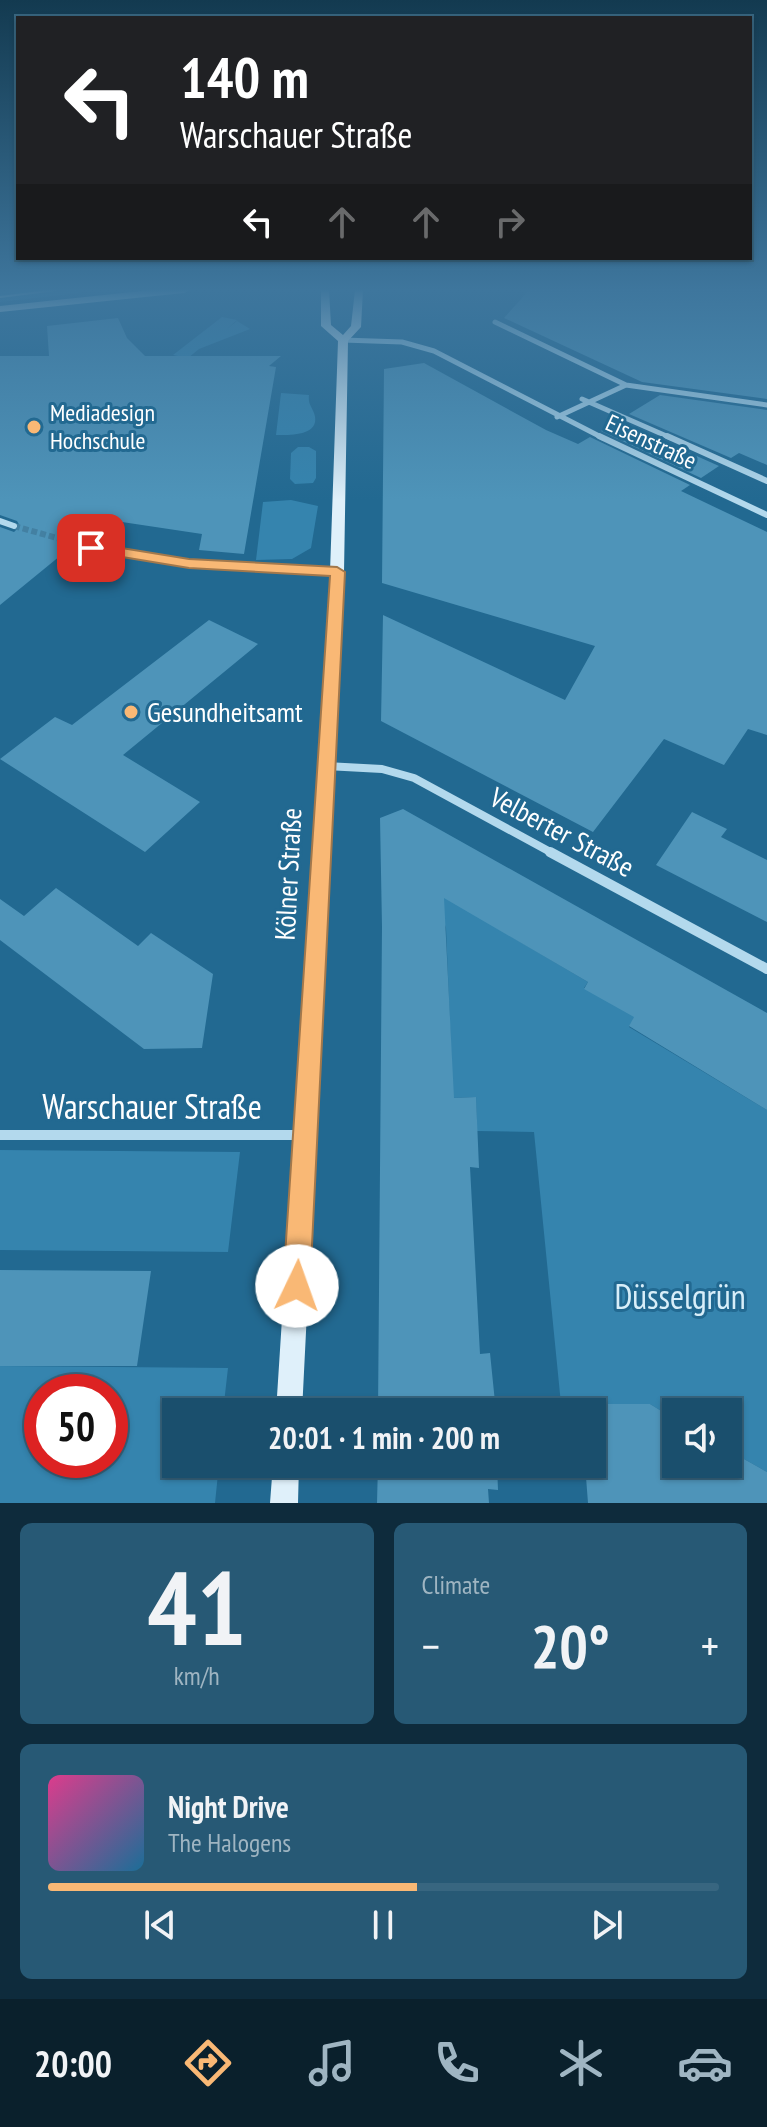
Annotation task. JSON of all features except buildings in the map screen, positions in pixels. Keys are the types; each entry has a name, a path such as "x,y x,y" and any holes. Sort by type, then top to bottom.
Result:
{"main road":[{"name":"Kölner Straße","path":"290,1398 337,572 342,360"},
{"path":"284,1503 285,1478"}],"street":[{"name":"Eisenstraße","path":"448,360 557,417 767,515"},
{"path":"574,360 626,385 767,405"},
{"path":"557,417 626,385"},
{"name":"Eisenstraße","path":"586,401 767,481"},
{"path":"0,521 14,526"},
{"path":"75,543 189,564 337,572"},
{"name":"Velberter Straße","path":"326,766 365,767 400,772 414,778 767,969"},
{"name":"Warschauer Straße","path":"0,1135 305,1135"}],"green space":[{"path":"281,393 309,395 315,421 309,430 276,435"},
{"path":"298,447 316,451 316,478 313,483 295,484 290,479 291,453"},
{"path":"291,500 318,506 311,548 292,559 256,560 263,502"},
{"name":"Düsselgrün","path":"457,888 490,924 588,982 584,988 637,1012 629,1027 767,1110 767,1472 742,1458 742,1398 662,1398 662,1411 650,1404 606,1404 606,1398 560,1398 534,1132 477,1131 476,1097 453,1098 446,928 436,897"},
{"path":"0,1150 240,1152 228,1252 0,1250"},
{"path":"0,1366 228,1368 225,1398 162,1398 162,1478 218,1478 215,1503 0,1503"}],"tunnel":[{"path":"14,526 75,543"}],"place":[{"name":"Mediadesign Hochschule","path":"34,427"},
{"name":"Gesundheitsamt","path":"131,712"}],"route":[{"path":"91,548 189,564 337,572 297,1286"}]}
